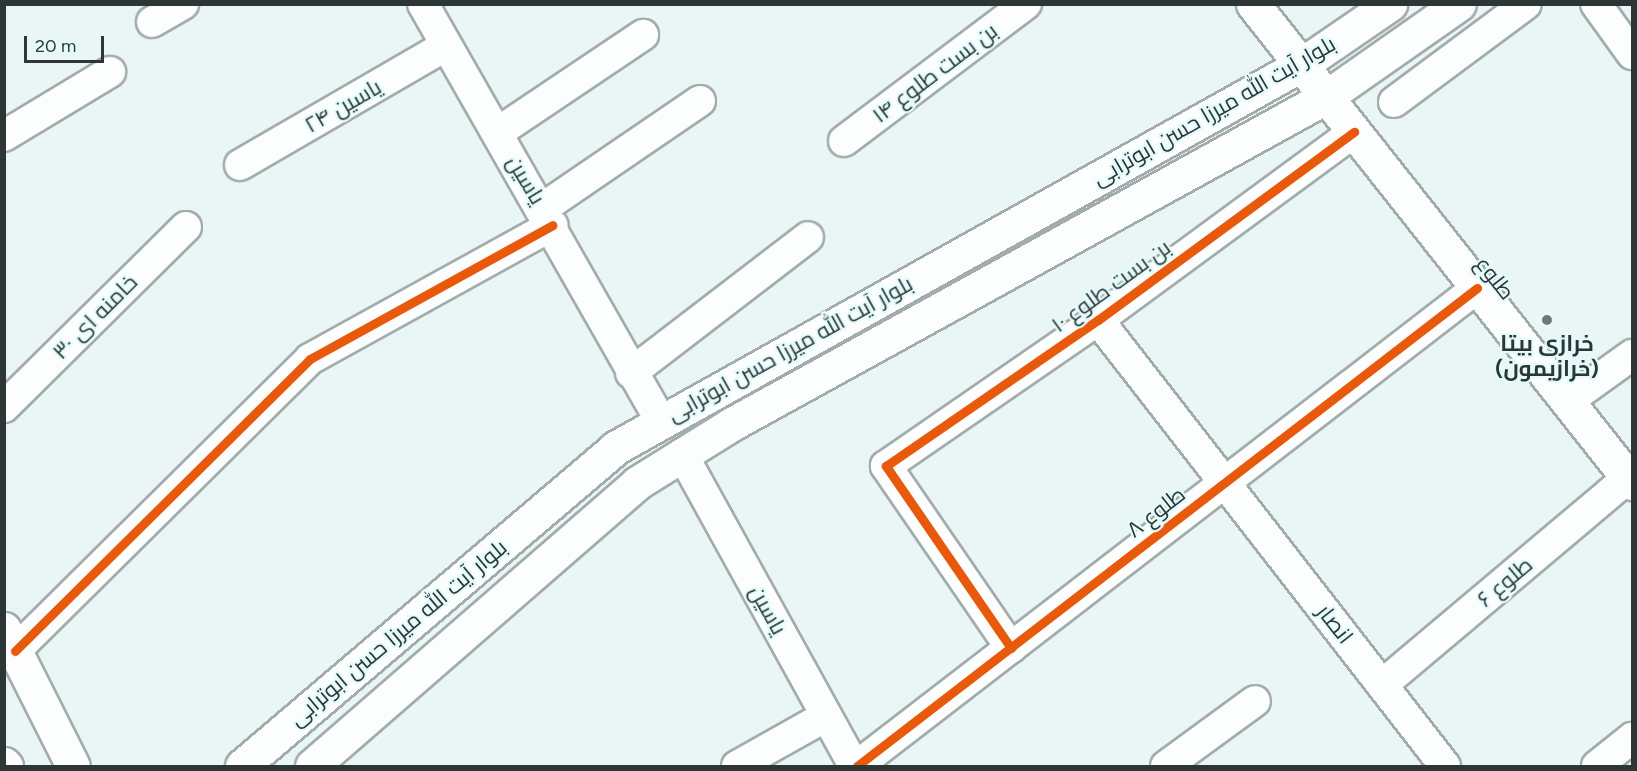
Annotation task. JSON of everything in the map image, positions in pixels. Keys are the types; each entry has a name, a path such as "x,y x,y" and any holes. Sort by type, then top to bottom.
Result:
{"main road":[{"path":"1252,4 1301,65"},
{"name":"بلوار آیت الله میرزا حسن ابوترابی","path":"242,766 615,448 1301,65 1390,4"},
{"name":"بلوار آیت الله میرزا حسن ابوترابی","path":"312,766 637,483 682,454 1326,97 1447,13"},
{"name":"طلوع","path":"1301,65 1630,480"},
{"path":"661,421 682,454"},
{"path":"10,640 73,766"}],"street":[{"path":"152,22 183,4"},
{"name":"یاسین","path":"423,4 548,216 631,373 661,421"},
{"name":"بن بست طلوع ۱۴","path":"844,141 1026,4"},
{"path":"1394,102 1526,4"},
{"path":"1596,4 1632,54"},
{"path":"1447,13 1459,53"},
{"path":"497,133 643,35"},
{"name":"یاسین ۲۴","path":"240,165 446,46"},
{"path":"4,136 110,72"},
{"path":"10,640 310,359 548,216 700,101"},
{"name":"بن بست طلوع ۱۰","path":"1011,648 886,466 1098,320 1354,132"},
{"name":"خامنه ای ۳۰","path":"4,406 186,227"},
{"path":"631,373 808,237"},
{"name":"طلوع ۸","path":"856,766 1477,288"},
{"name":"انصار","path":"1098,320 1445,766"},
{"path":"1568,401 1632,355"},
{"name":"یاسین","path":"682,454 826,716 856,766"},
{"name":"طلوع ۶","path":"1382,685 1630,480"},
{"path":"1166,766 1255,701"},
{"path":"736,766 826,716"},
{"path":"1598,766 1632,738"}],"cycle path":[{"path":"1011,648 886,466 1098,320 1354,132"},
{"path":"15,651 310,359 553,225"},
{"path":"857,766 1477,288"}],"place":[{"name":"خرازی بیتا (خرازیمون)","path":"1547,320"}]}
